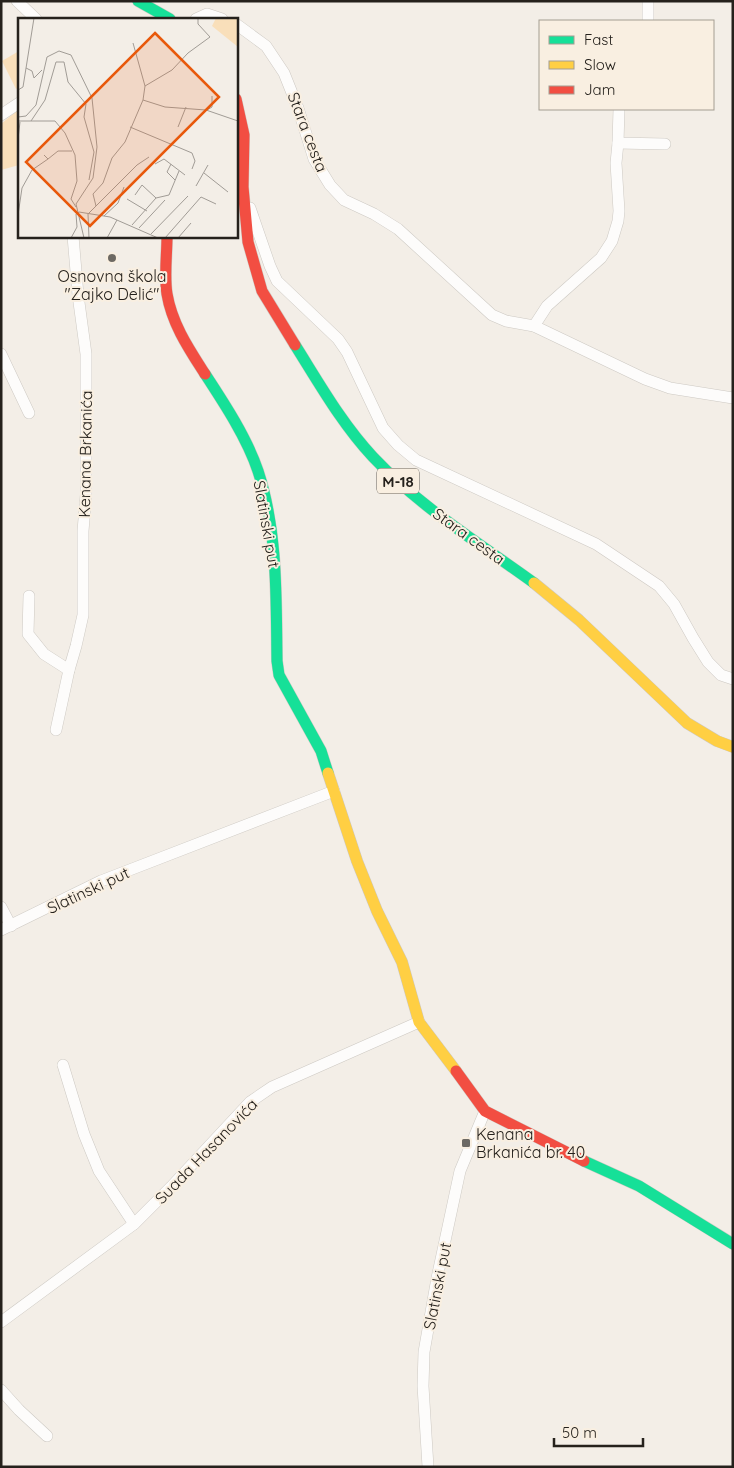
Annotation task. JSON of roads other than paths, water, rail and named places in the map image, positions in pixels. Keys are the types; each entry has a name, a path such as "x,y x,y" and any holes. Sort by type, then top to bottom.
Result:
{"street":[{"path":"17,1 35,18"},
{"path":"138,1 149,9 168,18"},
{"path":"648,1 648,20"},
{"path":"198,18 207,14 219,18"},
{"name":"Stara cesta","path":"238,25 266,46 284,73 298,108 314,159 330,185 344,200 398,228 492,315 506,321 534,326 653,382 670,388 733,398"},
{"path":"1,115 18,104"},
{"name":"Stara cesta","path":"238,108 244,135 243,187 248,242 262,291 288,336 344,421 372,456 410,493 534,583 579,620 687,723 717,741 733,747"},
{"path":"534,326 547,306 600,258 612,241 619,211 616,164 619,110"},
{"path":"618,143 665,144"},
{"name":"Stara cesta","path":"243,187 277,281 338,339 348,352 383,428 398,445 416,460 596,544 659,586 674,604 692,638 708,662 721,675 733,679"},
{"name":"Kenana Brkanića","path":"56,730 68,670 83,615 83,531 86,495 86,354 73,238"},
{"name":"Slatinski put","path":"167,238 167,293 173,318 183,340 233,417 258,470 269,512 276,570 277,661 279,675 321,751 357,861 377,911 402,962 420,1022 484,1111 566,1154 639,1186 733,1244"},
{"path":"1,354 29,413"},
{"path":"28,596 28,634 44,654 68,670"},
{"name":"Slatinski put","path":"1,907 6,928 101,882 334,791"},
{"name":"Suada Hasanovića","path":"2,1323 134,1224 250,1102 272,1088 420,1022"},
{"path":"63,1065 84,1134 100,1171 134,1224"},
{"name":"Slatinski put","path":"428,1467 423,1386 424,1352 437,1278 460,1171 484,1111"},
{"path":"1,1390 47,1436"}],"place":[{"name":"Osnovna škola \"Zajko Delić\"","path":"112,258"},
{"name":"Kenana Brkanića br. 40","path":"466,1143"}]}
